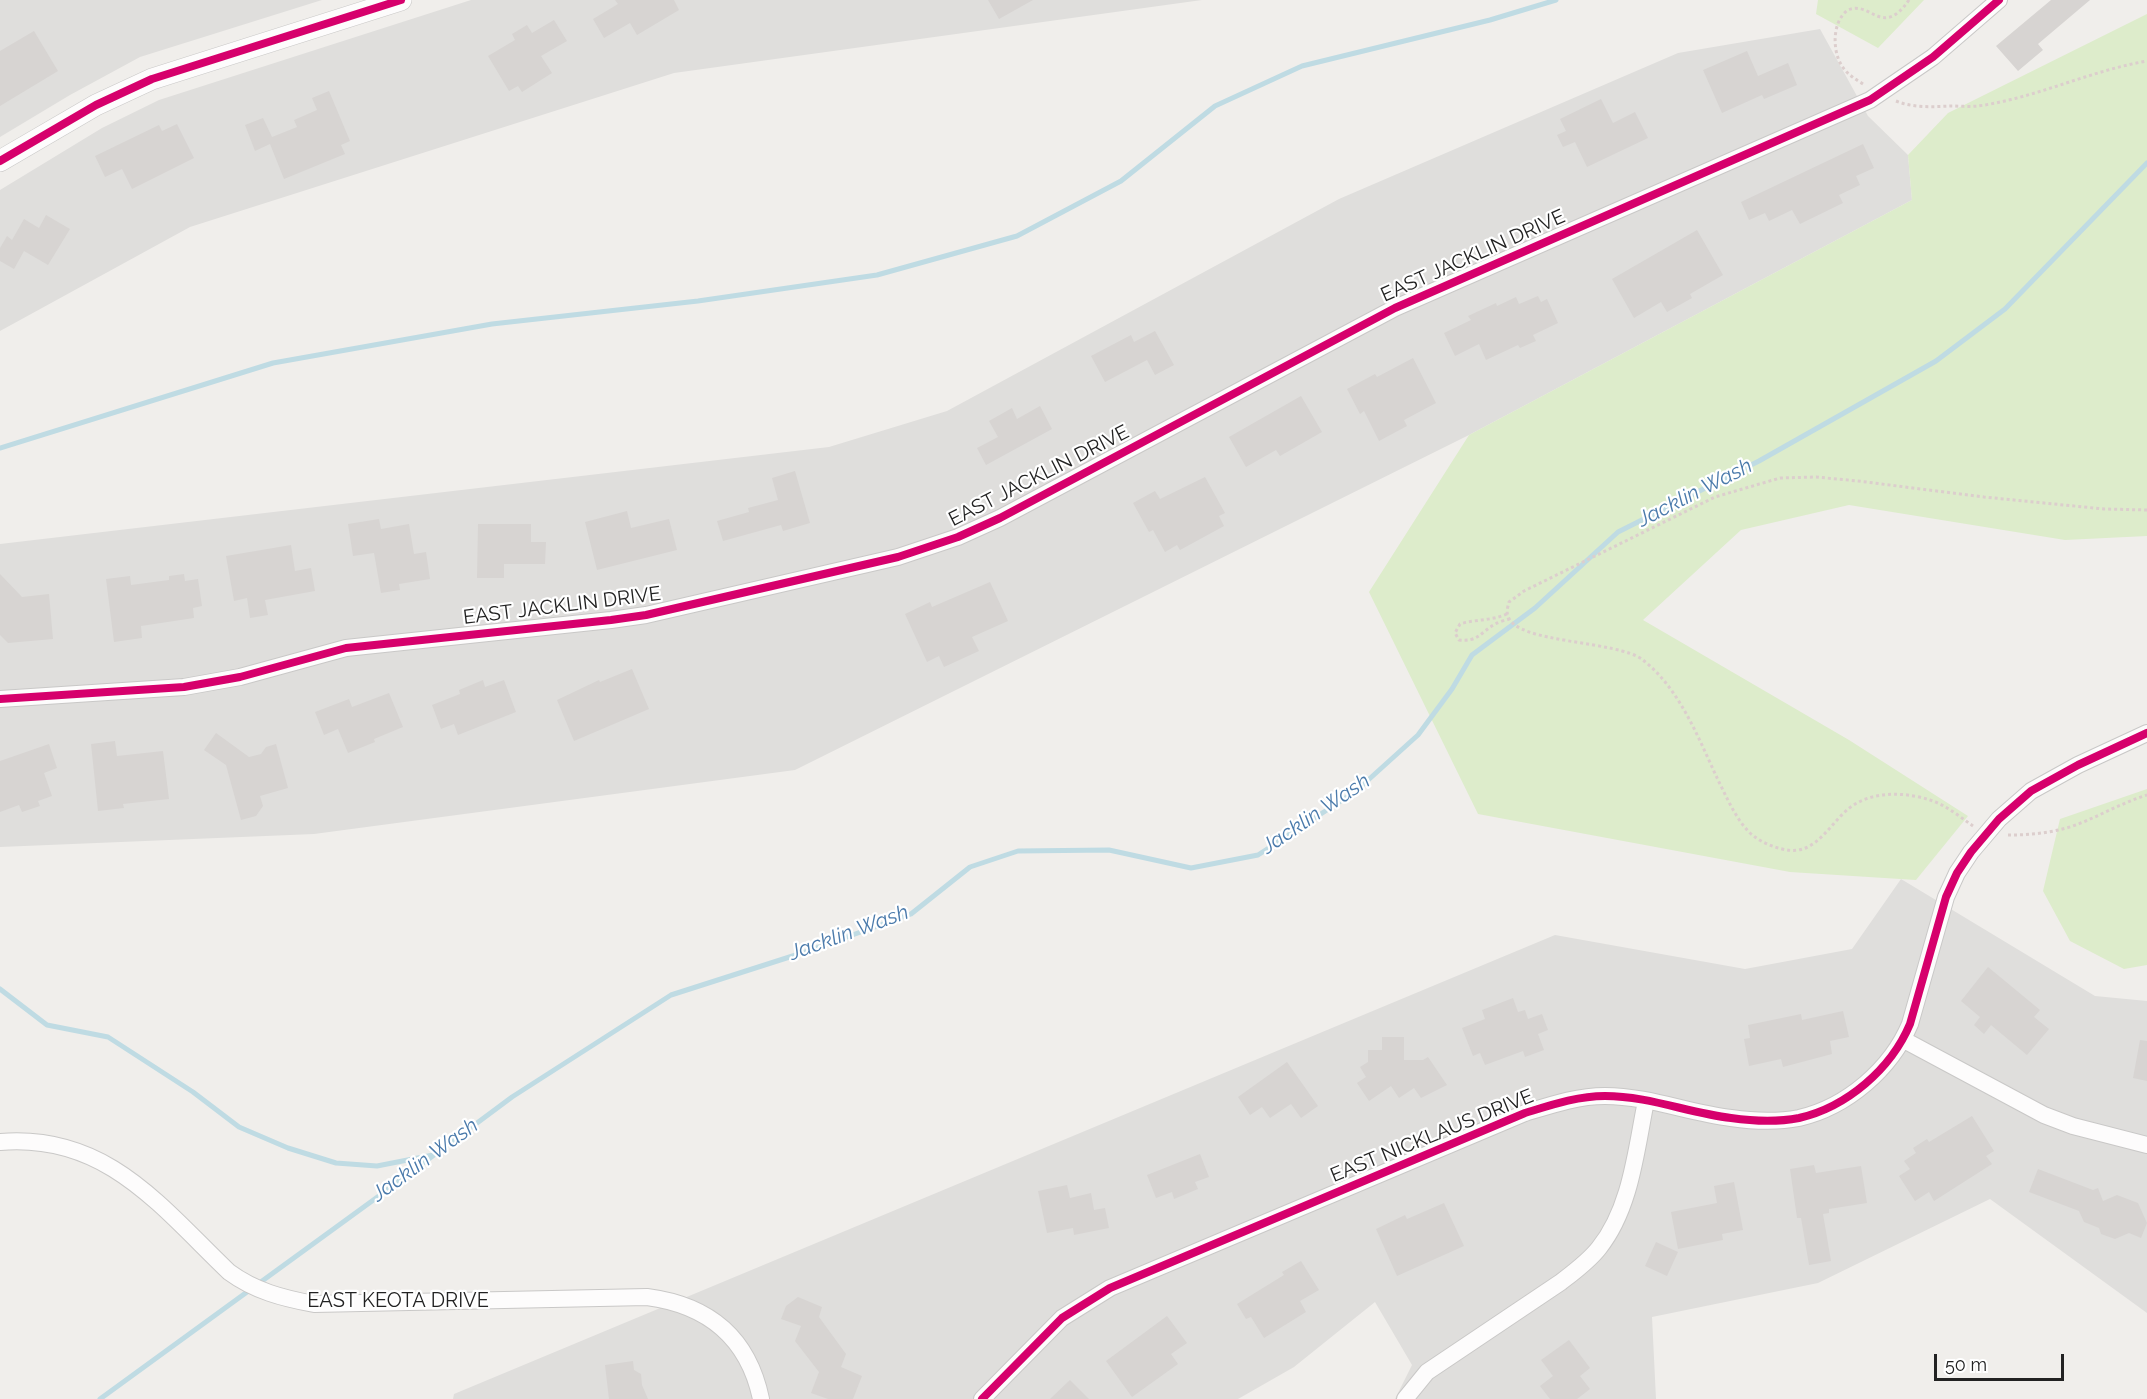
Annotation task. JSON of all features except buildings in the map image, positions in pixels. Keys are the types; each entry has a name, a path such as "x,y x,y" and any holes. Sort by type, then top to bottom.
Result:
{"street":[{"path":"0,161 96,105 152,79 401,0"},
{"name":"EAST JACKLIN DRIVE","path":"0,699 184,687 240,677 346,648 646,615 833,573 908,554 958,537 1000,518 1395,308 1879,94 1933,57 1999,0"},
{"name":"EAST NICKLAUS DRIVE","path":"982,1399 1062,1318 1110,1288 1525,1113 1561,1102 1605,1096 1646,1101 1731,1119 1798,1118 1826,1109 1870,1081 1904,1040 1911,1024 1946,897 1957,873 1971,852 2031,790 2147,733"},
{"path":"1904,1040 2044,1115 2073,1126 2147,1145"},
{"path":"1405,1399 1410,1390 1428,1372 1575,1272 1599,1248 1611,1229 1625,1195 1646,1101"},
{"name":"EAST KEOTA DRIVE","path":"0,1142 45,1142 77,1150 101,1161 143,1188 229,1272 245,1284 282,1298 314,1304 647,1297 670,1300 697,1310 720,1325 734,1340 749,1361 756,1377 761,1399"}],"path":[{"path":"1909,0 1901,11 1891,17 1881,16 1857,7 1848,10 1839,20 1836,45 1837,56 1842,66 1853,78 1899,103 1934,107 1976,106 2026,95 2101,71 2147,61"},
{"path":"2147,510 2104,509 1837,479 1780,478 1715,498 1626,540 1524,591 1509,602 1507,614 1509,619 1520,627 1543,636 1625,650 1641,658 1656,671 1670,688 1700,741 1732,809 1750,832 1767,845 1785,850 1799,850 1813,846 1844,813 1858,802 1891,794 1930,800 1948,809 1975,828 2004,836 2052,832 2076,825 2127,801 2147,795"},
{"path":"1507,614 1496,619 1460,624 1455,633 1459,640 1469,642 1496,624 1509,619"}],"shaded area":[{"path":"0,0 322,0 140,57 0,137"},
{"path":"471,0 1202,0 674,73 190,227 0,331 0,190 102,128 159,100"},
{"path":"1820,29 1868,116 1908,155 1912,200 1469,435 795,770 314,834 0,847 0,544 829,447 947,411 1339,199 1678,53"},
{"path":"1901,879 2095,996 2147,1001 2147,1313 1990,1199 1818,1283 1652,1317 1656,1399 1395,1399 1412,1365 1375,1302 1294,1367 1238,1399 453,1399 454,1394 1555,935 1745,969 1852,949"}],"green space":[{"path":"1818,0 1924,0 1878,48 1816,14"},
{"path":"2147,14 2147,536 2065,540 1849,505 1741,530 1643,620 1849,740 1968,816 1916,880 1790,872 1478,814 1369,592 1469,435 1912,200 1908,155 1948,113"},
{"path":"2147,789 2147,965 2124,969 2070,941 2043,891 2060,819"}],"waterway":[{"path":"0,448 273,363 492,324 698,301 877,275 1017,236 1121,181 1215,106 1302,66 1490,20 1556,0"},
{"name":"Jacklin Wash","path":"100,1399 512,1097 671,995 802,953 911,914 970,867 1018,851 1109,850 1191,868 1258,855 1356,791 1418,735 1452,689 1472,655 1535,608 1618,532 1759,461 1936,361 2005,309 2147,163"},
{"path":"0,989 47,1025 108,1037 193,1092 239,1127 288,1148 336,1163 377,1166 433,1155"}],"cycle path":[{"path":"0,161 96,105 152,79 401,0"},
{"path":"0,699 184,687 240,677 346,648 646,615 898,557 958,537 1000,518 1395,308 1870,100 1933,57 1999,0"},
{"path":"982,1399 1062,1318 1110,1288 1525,1113 1574,1099 1595,1096 1637,1099 1715,1116 1756,1120 1799,1118 1834,1105 1865,1084 1879,1071 1902,1041 1910,1024 1946,897 1957,873 1971,852 1999,819 2031,791 2078,765 2147,733"}]}
